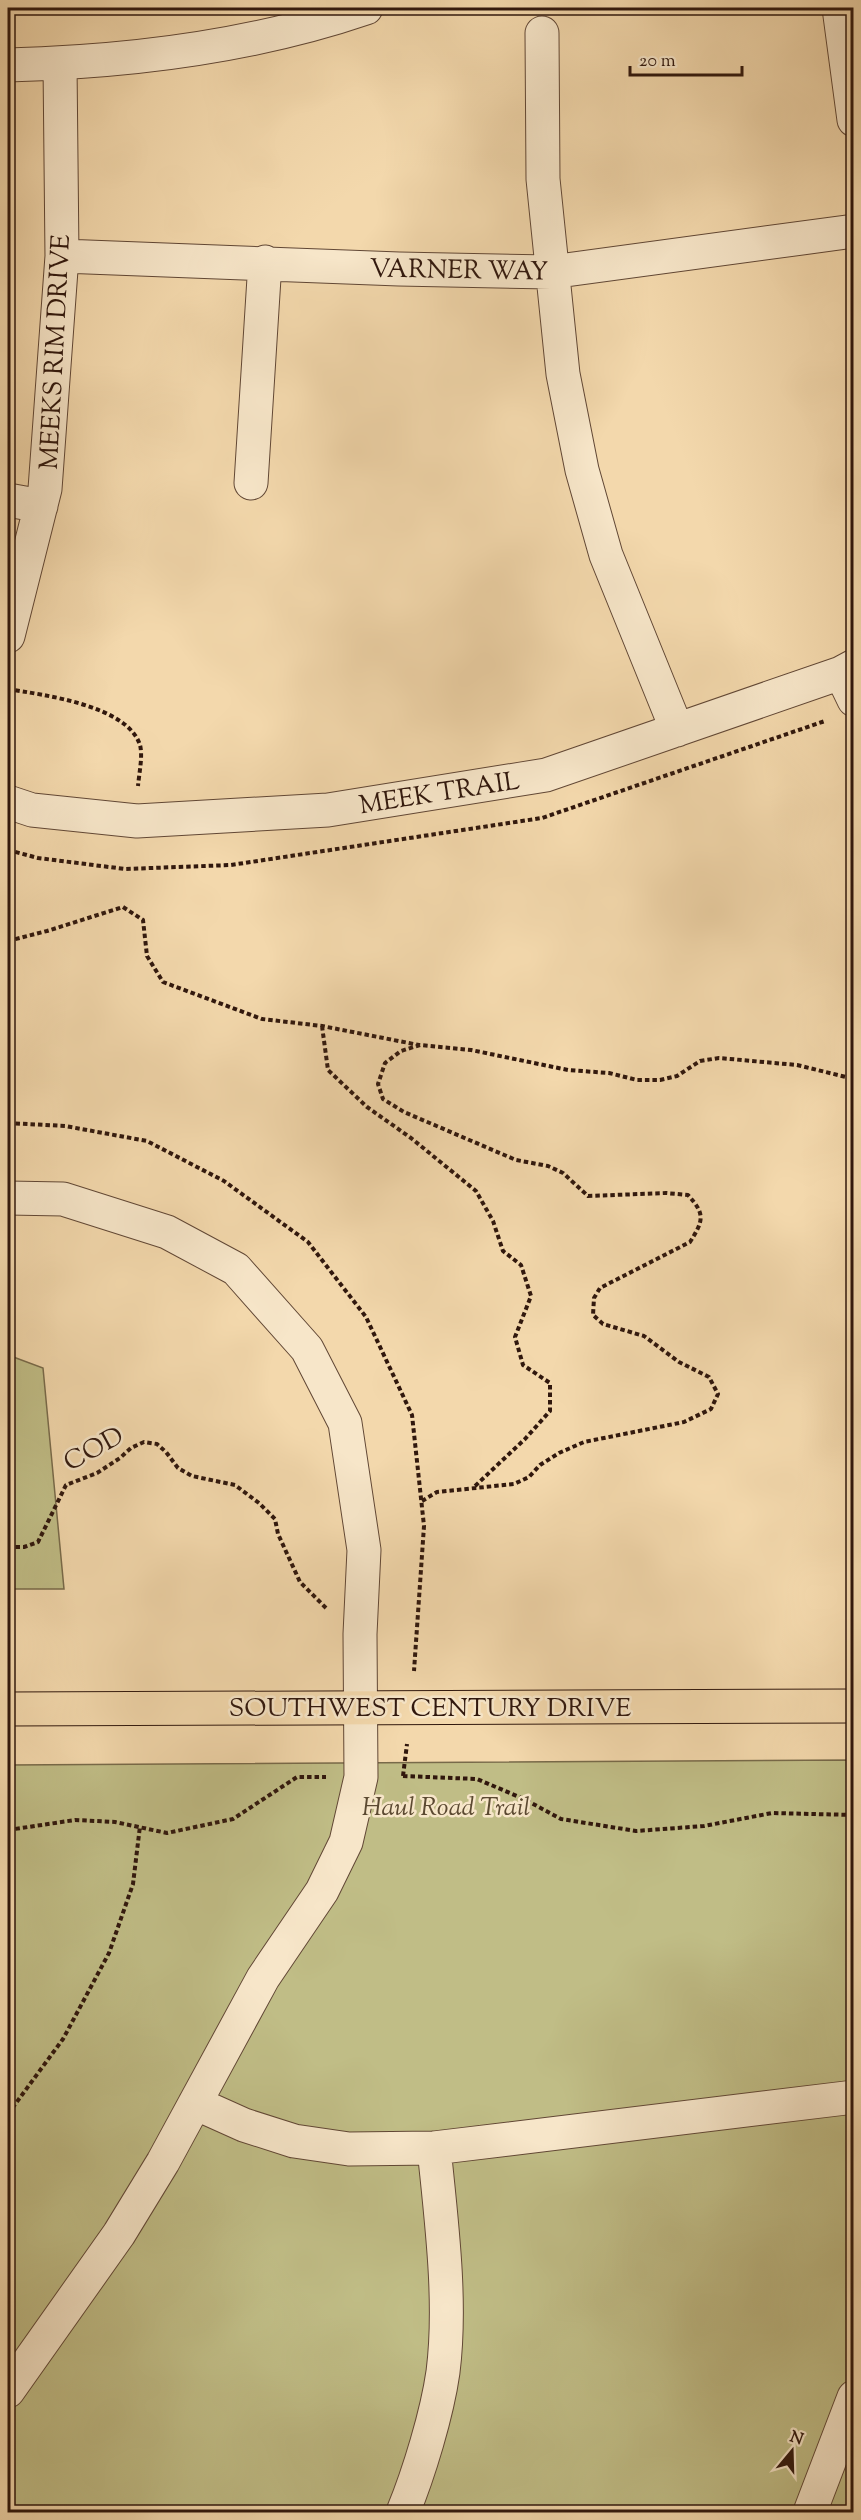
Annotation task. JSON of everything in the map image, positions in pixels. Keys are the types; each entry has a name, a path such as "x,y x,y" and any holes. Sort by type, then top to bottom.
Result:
{"main road":[{"name":"SOUTHWEST CENTURY DRIVE","path":"8,1709 854,1706"}],"street":[{"path":"8,65 60,64 192,50 328,21 366,8"},
{"path":"839,8 854,120"},
{"path":"542,33 543,179 563,374 582,470 606,555 677,730"},
{"name":"MEEKS RIM DRIVE","path":"8,636 45,489 62,256 60,64"},
{"name":"VARNER WAY","path":"62,256 265,262 399,270 551,272 854,231"},
{"path":"251,483 265,262"},
{"path":"8,500 41,506"},
{"name":"MEEK TRAIL","path":"8,802 32,810 137,821 328,810 534,777 677,730 849,680"},
{"path":"8,1198 63,1199 167,1232 236,1269 307,1349 345,1423 364,1550 360,1634 361,1777 346,1842 322,1891 263,1978 195,2103 119,2234 8,2391"},
{"path":"195,2103 244,2125 294,2141 349,2149 434,2148 854,2097"},
{"path":"403,2512 425,2446 443,2372 446,2291 434,2148"},
{"path":"810,2512 854,2397"}],"path":[{"path":"8,689 84,705 112,714 129,728 140,745 137,821"},
{"path":"8,940 47,931 123,907 144,920 147,956 163,982 262,1018 322,1026 420,1045 471,1050 568,1070 609,1073 637,1080 677,1077 700,1061 719,1058 797,1065 854,1079"},
{"path":"322,1026 328,1070 367,1107 411,1138 476,1191 494,1221 503,1251 521,1265 531,1296 515,1337 523,1365 550,1383 550,1411 525,1439 473,1487"},
{"path":"420,1045 401,1051 385,1063 378,1084 383,1099 404,1112 516,1160 556,1169 588,1196 666,1193 688,1195 698,1206 702,1215 698,1230 690,1242 600,1288 594,1298 593,1315 603,1324 644,1336 679,1362 709,1377 718,1394 711,1409 684,1422 584,1442 559,1453 540,1465 528,1477 514,1484 437,1492 422,1501"},
{"name":"COD","path":"8,1547 24,1547 38,1542 66,1485 97,1473 131,1448 144,1442 157,1444 177,1468 192,1476 235,1485 259,1503 275,1519 278,1534 300,1582 319,1603 360,1634"},
{"path":"8,1830 75,1820 140,1826 167,1833 203,1827 233,1819 297,1777 477,1779 524,1799 561,1819 636,1831 704,1826 772,1813 854,1815"},
{"path":"8,2114 63,2039 109,1953 133,1884 140,1826"}],"green space":[{"path":"8,1355 43,1368 64,1589 8,1589"},
{"name":"Haul Road Trail","path":"853,1760 853,2512 8,2512 8,1765"}]}
